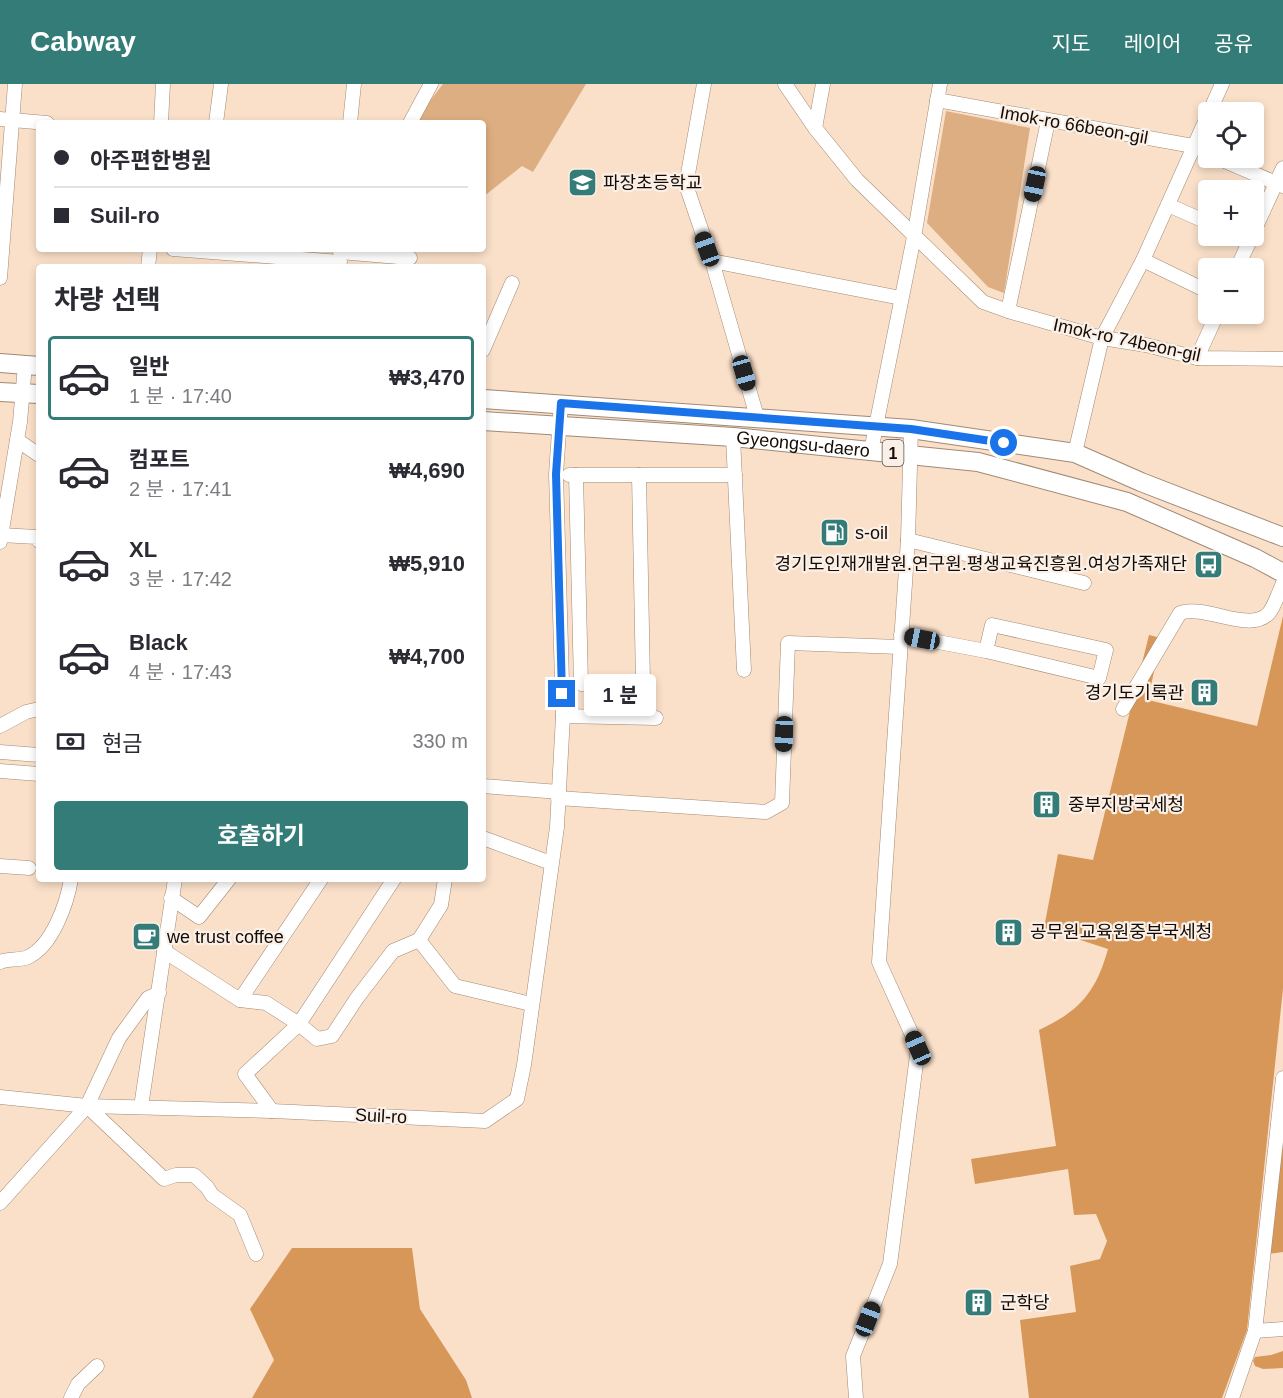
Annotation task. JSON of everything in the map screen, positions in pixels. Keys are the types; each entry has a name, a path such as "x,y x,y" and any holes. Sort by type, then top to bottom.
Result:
{"main road":[{"path":"0,363 32,365"},
{"path":"0,392 31,394"},
{"name":"Gyeongsu-daero","path":"486,399 911,429 1075,453 1141,482 1283,537"},
{"name":"Gyeongsu-daero","path":"486,421 733,437 978,462 1127,502 1255,558 1283,573"},
{"path":"809,445 812,422"}],"street":[{"path":"0,278 6,120 15,84"},
{"path":"160,120 163,84"},
{"path":"216,120 221,84"},
{"path":"350,120 354,84"},
{"path":"412,120 431,84"},
{"path":"704,84 686,185 712,261 757,417"},
{"name":"Imok-ro 74beon-gil","path":"785,84 815,128 857,180 982,302 1102,338 1146,345 1197,358 1283,359"},
{"path":"815,128 823,84"},
{"path":"872,451 914,237 940,84"},
{"path":"1075,453 1102,338 1143,260 1222,84"},
{"name":"Imok-ro 66beon-gil","path":"937,100 1198,148"},
{"path":"6,120 36,122"},
{"path":"1008,311 1048,121"},
{"path":"1241,168 1279,185"},
{"path":"1264,213 1279,185 1283,168"},
{"path":"1168,204 1198,218"},
{"path":"261,252 409,258"},
{"path":"1143,260 1198,287"},
{"path":"712,261 901,298"},
{"path":"486,343 512,283"},
{"path":"1197,358 1212,324"},
{"path":"32,365 31,394 17,440 0,537 36,537"},
{"name":"Suil-ro","path":"0,1097 87,1106 272,1111 485,1121 517,1099 524,1065 559,795 563,716 556,474 561,403"},
{"path":"856,1398 854,1356 890,1264 918,1048 879,962 908,540 911,429"},
{"path":"733,437 744,670"},
{"path":"17,440 36,453"},
{"path":"556,474 735,475"},
{"path":"576,475 581,684 643,682 639,475"},
{"path":"908,540 1084,583"},
{"path":"1123,709 1180,614 1190,609 1245,621 1261,619 1270,612 1283,583"},
{"path":"486,786 559,795 766,812 782,803 788,643 900,641 986,651 1099,678 1106,650 992,625 986,651"},
{"path":"0,726 26,712 36,710"},
{"path":"563,716 656,718"},
{"path":"0,752 36,755"},
{"path":"0,771 36,774"},
{"path":"486,839 551,863"},
{"path":"0,867 29,868"},
{"path":"0,962 26,958 43,948 55,927 70,882"},
{"path":"141,1107 174,882"},
{"path":"171,898 199,917 227,882"},
{"path":"240,1000 319,882"},
{"path":"272,1111 244,1074 299,1024 392,882"},
{"path":"164,951 240,1000 266,1003 299,1024 317,1039 332,1036 357,998 393,951 419,940 441,905 445,882"},
{"path":"419,940 455,986 531,1004"},
{"path":"0,1203 87,1106 119,1038 148,998 159,993"},
{"path":"1232,1398 1255,1331 1283,1078"},
{"path":"87,1106 164,1179 176,1175 194,1175 207,1186 212,1195 240,1215 256,1254"},
{"path":"1255,1331 1283,1329"},
{"path":"71,1398 78,1384 97,1366"}],"shaded area":[{"path":"443,84 586,84 533,172 522,166 486,195 486,120 415,120"},
{"path":"946,111 1030,128 1004,293 988,287 927,223"},
{"path":"1283,616 1283,989 1247,1330 1222,1398 1029,1398 1020,1320 1076,1312 1070,1266 1100,1259 1107,1241 1096,1214 1074,1215 1068,1169 975,1184 971,1159 1056,1146 1039,1030 1076,1007 1092,989 1108,949 1044,928 1058,854 1093,860 1149,635 1161,638 1148,700 1257,726"},
{"path":"1283,1127 1283,1252 1269,1254"},
{"path":"292,1248 412,1248 420,1309 466,1380 472,1398 252,1398 274,1360 250,1309"},
{"path":"1283,1351 1283,1368 1263,1369 1255,1366 1253,1361 1255,1357"}],"place":[{"name":"파장초등학교","path":"582,183"},
{"name":"s-oil","path":"834,533"},
{"name":"경기도인재개발원.연구원.평생교육진흥원.여성가족재단","path":"1208,564"},
{"name":"경기도기록관","path":"1205,693"},
{"name":"중부지방국세청","path":"1047,805"},
{"name":"공무원교육원중부국세청","path":"1009,932"},
{"name":"we trust coffee","path":"146,937"},
{"name":"군학당","path":"979,1303"}],"route":[{"path":"562,694 556,474 561,403 911,429 1004,443"}]}
